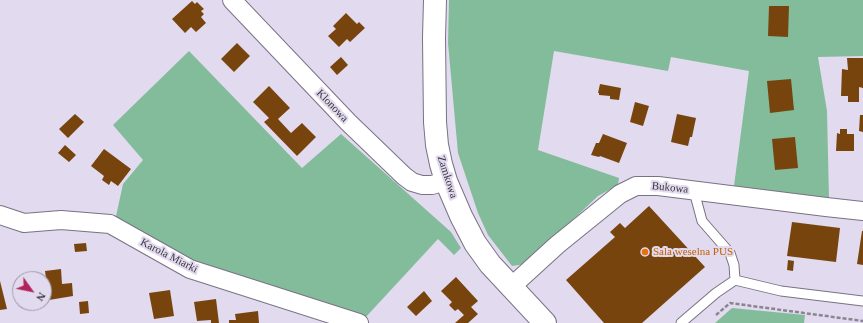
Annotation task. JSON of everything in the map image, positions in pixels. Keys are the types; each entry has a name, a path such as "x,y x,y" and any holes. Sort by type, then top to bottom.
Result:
{"street":[{"name":"Klonowa","path":"232,0 348,122 404,176 412,182 422,185 432,185 446,181"},
{"name":"Zamkowa","path":"435,0 435,122 437,145 446,181 461,216 490,264 545,323"},
{"name":"Bukowa","path":"511,287 557,245 620,194 636,186 658,186 863,211"},
{"name":"Karola Miarki","path":"0,215 24,222 61,220 110,224 190,269 359,323"}],"lane":[{"path":"694,191 702,221 730,253 734,265 735,280"},
{"path":"681,323 716,293 735,280 781,291 863,302"}],"path":[{"path":"716,315 730,303 863,321"}],"green space":[{"path":"449,0 863,0 863,56 818,57 827,111 829,199 734,186 749,71 671,57 668,71 554,51 538,150 619,178 618,185 598,196 526,264 512,266 488,235 478,213 458,153 448,43"},
{"path":"189,51 302,168 341,134 451,232 461,248 454,255 438,239 364,319 183,262 115,221 123,184 143,160 113,125"},
{"path":"732,308 805,315 804,323 715,323"}],"building":[{"path":"192,1 195,4 197,2 204,9 201,11 204,14 201,17 206,23 196,32 191,27 185,33 172,19"},
{"path":"769,6 789,6 788,37 768,36"},
{"path":"346,13 357,24 359,22 365,28 350,42 347,39 339,47 328,36 336,29 333,26"},
{"path":"237,43 250,56 234,72 221,59"},
{"path":"341,57 348,65 337,75 330,67"},
{"path":"847,58 863,58 863,88 859,87 859,102 848,102 848,96 841,96 842,69 848,70"},
{"path":"791,79 794,110 770,113 767,81"},
{"path":"600,84 621,88 619,100 610,99 610,96 599,95"},
{"path":"269,86 290,108 278,119 291,133 302,123 316,137 297,156 264,122 269,118 253,102"},
{"path":"635,102 649,106 643,126 630,122"},
{"path":"75,114 84,122 68,138 59,129"},
{"path":"677,114 696,118 692,137 690,137 688,146 671,142"},
{"path":"860,115 863,115 863,132 859,131"},
{"path":"840,129 847,129 847,134 854,134 854,151 836,151 837,133 840,134"},
{"path":"603,134 627,143 619,163 600,156 591,155 596,143 599,143"},
{"path":"795,137 798,168 775,170 772,139"},
{"path":"65,145 76,155 69,162 58,153"},
{"path":"104,149 131,169 118,186 111,181 109,185 102,180 104,176 91,166"},
{"name":"Sala weselna PUS","path":"649,206 705,267 642,323 604,323 566,280 615,237 610,232 620,223 625,228"},
{"path":"792,222 840,228 836,262 787,256"},
{"path":"863,231 863,265 857,264"},
{"path":"86,243 87,251 75,252 74,244"},
{"path":"788,260 794,261 793,271 787,270"},
{"path":"61,269 62,284 72,283 73,296 52,300 52,271 45,271"},
{"path":"456,277 478,301 471,307 478,314 468,323 455,323 464,315 458,309 455,311 449,305 452,302 441,291"},
{"path":"0,281 7,309 0,310"},
{"path":"170,290 174,316 154,319 149,293"},
{"path":"424,291 432,301 416,316 407,307"},
{"path":"216,299 219,323 211,323 211,320 197,321 194,302"},
{"path":"88,301 89,313 80,314 79,302"},
{"path":"258,311 259,323 229,323 229,320 236,320 235,314"}],"place":[{"name":"Sala weselna PUS","path":"645,252"}]}
